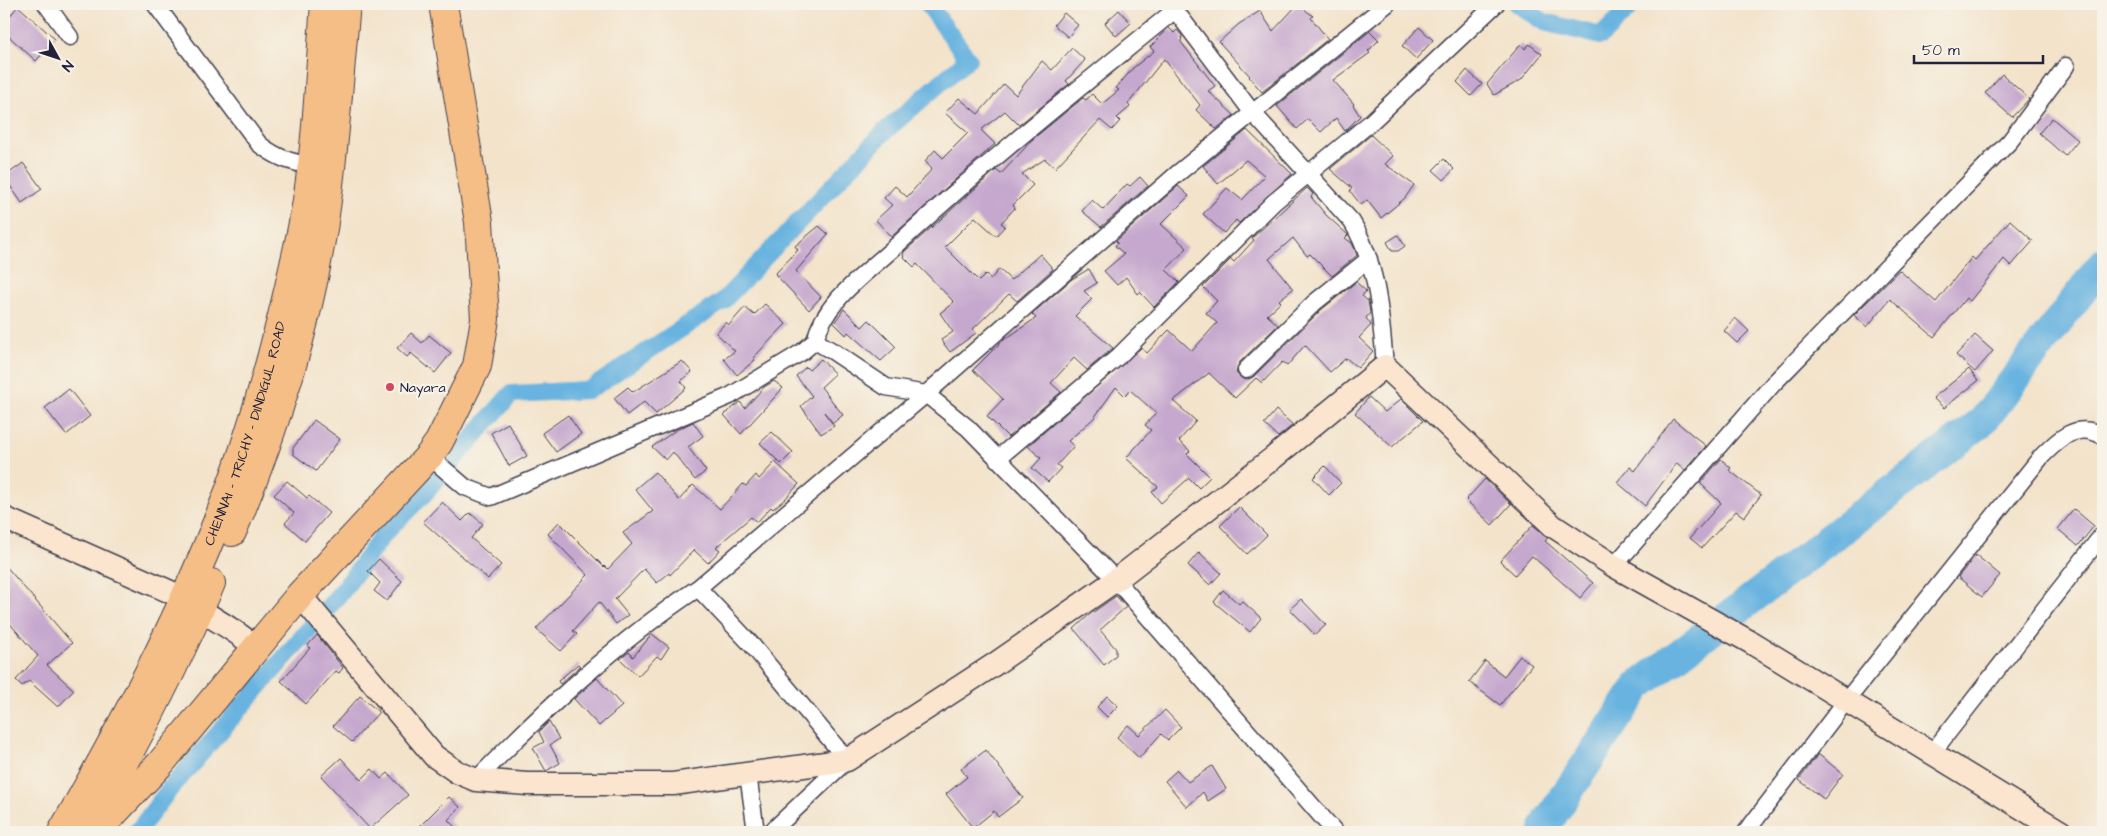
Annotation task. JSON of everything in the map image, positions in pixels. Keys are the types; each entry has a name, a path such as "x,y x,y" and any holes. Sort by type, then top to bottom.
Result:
{"highway":[{"name":"CHENNAI - TRICHY - DINDIGUL ROAD","path":"84,832 129,756 168,679 221,513 254,421 302,227 312,165 325,4"},
{"name":"CHENNAI - TRICHY - DINDIGUL ROAD","path":"62,832 192,604 249,493 288,382 311,289 328,194 346,4"},
{"path":"96,832 160,764 256,648 306,601 432,459 477,366 485,319 479,222 443,4"}],"street":[{"path":"46,4 70,37"},
{"path":"155,4 258,144 276,157 296,164 312,165"},
{"path":"476,780 532,722 664,610 698,588 1252,112 1387,4"},
{"path":"997,459 1119,356 1274,202 1370,123 1495,5"},
{"path":"432,459 465,487 491,497 730,396 802,352 815,341 818,325 840,298 962,184 1174,7 1252,112 1306,174 1352,222 1364,242 1381,315 1385,366 1553,526 1614,566 1752,643 2061,832"},
{"path":"1614,566 1773,384 2010,141 2066,66"},
{"path":"1246,370 1314,303 1369,259"},
{"path":"815,341 886,388 926,394 968,428 1116,580 1336,832"},
{"path":"771,832 847,760 995,664 1116,580 1273,458 1385,366"},
{"path":"1746,832 1846,701 2041,457 2061,438 2074,432 2091,429 2103,436"},
{"path":"4,518 192,604 240,634 256,648"},
{"path":"1932,753 2103,534"},
{"path":"698,588 751,644 847,760"},
{"path":"306,601 434,756 458,772 476,780 527,784 673,784 847,760"},
{"path":"748,774 756,832"}],"building":[{"path":"1298,4 1313,16 1311,18 1328,39 1262,92 1219,42 1239,24 1260,11 1273,31"},
{"path":"18,6 55,39 36,61 4,32 4,23"},
{"path":"1119,10 1131,23 1116,36 1105,23"},
{"path":"1064,13 1078,25 1068,37 1054,25"},
{"path":"1419,27 1433,40 1416,59 1402,46"},
{"path":"1169,28 1174,33 1177,30 1182,36 1181,42 1215,86 1208,91 1234,115 1216,129 1196,110 1200,105 1164,59 1128,104 1130,107 1117,118 1120,121 1112,130 1100,120 1055,168 1045,159 1022,174 1033,185 1013,205 1015,208 1001,223 1005,226 996,236 975,217 945,247 979,281 986,274 991,279 999,269 1011,280 1040,254 1053,269 1017,301 1009,294 973,329 976,333 950,352 941,340 953,332 940,313 954,302 917,264 914,267 903,256 904,252 996,170 1001,174 1034,138 1083,98 1086,100 1092,94 1102,104 1119,90 1116,88 1133,68 1154,51 1150,47"},
{"path":"1370,31 1379,40 1368,51 1370,53 1333,80 1354,104 1360,116 1345,131 1336,118 1321,132 1308,119 1297,129 1277,106"},
{"path":"1521,44 1525,49 1529,44 1542,54 1521,80 1494,95 1487,84"},
{"path":"1072,48 1085,60 1066,81 1069,84 1019,125 1005,111 981,130 995,144 891,237 876,220 892,205 884,198 895,186 907,197 932,169 925,161 935,150 943,158 968,133 945,113 959,98 978,114 1004,84 1016,95 1042,61 1052,70"},
{"path":"1467,70 1482,84 1471,96 1457,82"},
{"path":"2002,74 2029,99 2012,117 1985,93"},
{"path":"2052,118 2078,140 2065,156 2039,133"},
{"path":"1247,130 1292,174 1239,223 1236,220 1224,233 1203,214 1227,188 1242,200 1265,176 1246,160 1218,184 1203,166"},
{"path":"1371,135 1393,156 1385,164 1414,185 1405,198 1381,218 1367,200 1361,205 1350,191 1352,188 1330,169"},
{"path":"1444,159 1454,169 1444,180 1433,170"},
{"path":"23,163 42,189 22,203 4,177"},
{"path":"1140,177 1148,186 1101,227 1082,211 1092,200 1103,210 1127,184 1130,186"},
{"path":"1178,186 1189,196 1161,224 1187,248 1166,270 1179,282 1154,307 1140,292 1138,294 1126,277 1117,285 1104,271 1124,254 1115,246 1118,243 1116,241"},
{"path":"1307,188 1313,194 1311,197 1326,215 1348,235 1345,238 1352,243 1357,255 1332,276 1310,254 1307,256 1293,238 1269,259 1293,289 1279,300 1281,302 1267,315 1278,325 1239,363 1236,373 1244,380 1253,377 1321,310 1356,282 1366,291 1362,296 1368,301 1370,313 1366,318 1371,325 1359,338 1373,351 1358,368 1346,358 1330,372 1305,345 1287,366 1282,362 1262,383 1256,378 1235,398 1209,373 1173,401 1196,421 1179,441 1190,451 1187,454 1210,477 1199,488 1189,478 1161,503 1152,492 1158,487 1126,458 1151,430 1145,425 1156,413 1130,390 1125,396 1116,387 1094,418 1068,441 1074,446 1057,465 1061,468 1048,482 1032,468 1041,458 1028,446 1141,348 1147,353 1169,330 1192,351 1217,323 1206,313 1217,301 1203,287 1231,259 1234,262 1254,240 1252,238"},
{"path":"2010,220 2033,241 2011,266 2004,259 1970,301 1966,298 1934,337 1890,299 1867,327 1854,315 1899,270 1936,302 1972,257 1975,260"},
{"path":"819,226 828,234 796,271 821,297 809,310 775,274 798,250 795,246"},
{"path":"1398,235 1405,246 1398,251 1392,251 1387,242"},
{"path":"1089,269 1097,283 1084,291 1092,299 1075,316 1113,348 1087,370 1074,358 1051,383 1061,392 1008,437 987,416 1003,399 973,370 1001,342 1036,318 1032,314 1072,279"},
{"path":"765,304 786,324 753,358 755,360 737,375 724,359 735,351 716,333 726,322 729,325 745,307 754,315"},
{"path":"844,309 862,327 869,320 896,347 881,361 848,332 846,335 834,323"},
{"path":"1735,318 1749,331 1737,343 1724,331"},
{"path":"411,333 422,343 429,335 451,353 435,373 411,353 407,357 397,348"},
{"path":"1975,335 1993,351 1975,372 1956,355"},
{"path":"821,359 835,374 821,387 843,415 833,423 824,412 834,426 821,434 801,406 812,396 796,376 806,367 809,370"},
{"path":"682,361 692,372 681,381 686,388 656,414 644,402 627,415 614,398 628,387 633,392"},
{"path":"1969,369 1978,381 1944,408 1933,398"},
{"path":"774,381 783,388 741,434 724,415 740,402 745,408 764,387"},
{"path":"69,389 90,416 66,435 45,408"},
{"path":"1369,397 1385,412 1401,399 1423,421 1392,447 1355,413"},
{"path":"1276,410 1293,425 1278,437 1264,424"},
{"path":"568,415 581,434 556,452 542,433"},
{"path":"1673,419 1706,446 1685,470 1677,463 1645,506 1617,482 1630,467 1635,471"},
{"path":"314,420 340,439 316,471 293,454 293,448"},
{"path":"693,422 703,436 688,447 706,471 695,480 673,452 666,460 652,447 676,430"},
{"path":"508,423 527,456 509,466 491,433"},
{"path":"772,432 793,452 781,464 760,443"},
{"path":"1721,459 1731,468 1729,470 1761,495 1744,517 1736,511 1702,548 1690,538 1721,503 1700,483"},
{"path":"775,462 799,484 773,509 771,507 757,522 751,517 716,547 720,550 708,563 694,550 670,575 669,573 657,583 644,569 615,599 628,615 616,624 599,602 573,631 577,634 561,651 536,629 588,575 548,534 559,522 608,569 632,544 623,533 653,511 635,489 655,472 679,500 693,485 720,509 743,484 746,486 756,475 759,479"},
{"path":"1325,466 1341,483 1329,495 1313,478"},
{"path":"1485,479 1511,504 1492,525 1466,500"},
{"path":"287,481 329,513 305,541 285,523 294,513 274,495"},
{"path":"442,502 462,521 470,513 483,524 471,538 501,565 488,579 423,522"},
{"path":"1239,507 1267,535 1247,554 1220,526"},
{"path":"2074,509 2094,526 2078,546 2058,529"},
{"path":"1533,525 1548,538 1545,541 1593,583 1580,598 1532,556 1515,575 1500,561"},
{"path":"1199,552 1221,573 1210,585 1188,565"},
{"path":"1976,555 2000,575 1982,597 1958,577"},
{"path":"379,559 402,581 387,601 374,591 380,583 368,571"},
{"path":"4,564 72,643 47,665 74,690 58,707 29,681 22,686 16,680 38,656 4,617"},
{"path":"1223,590 1239,604 1242,601 1261,618 1250,632 1214,602"},
{"path":"1116,596 1126,607 1100,630 1116,649 1116,655 1104,665 1074,629 1089,615"},
{"path":"1301,599 1326,625 1315,635 1290,609"},
{"path":"652,634 669,647 661,659 657,656 638,676 620,659 629,652 633,657"},
{"path":"317,635 343,668 339,673 336,671 306,704 281,681 310,648 308,645"},
{"path":"1520,656 1532,665 1500,705 1469,682 1485,661 1504,676"},
{"path":"578,664 580,666 560,684 558,681"},
{"path":"597,678 622,706 599,726 574,699"},
{"path":"360,696 379,712 352,742 333,726"},
{"path":"1107,696 1118,706 1107,717 1097,707"},
{"path":"1165,710 1181,727 1168,740 1161,734 1139,758 1117,737 1128,725 1139,735"},
{"path":"549,722 559,739 550,745 560,763 546,771 533,748 544,742 539,732"},
{"path":"986,750 1023,798 998,817 994,811 973,828 946,794 967,777 961,769"},
{"path":"1818,754 1843,774 1824,799 1799,780"},
{"path":"341,758 361,780 372,769 381,779 388,773 408,795 370,829 321,776"},
{"path":"1212,766 1226,789 1208,801 1203,792 1187,807 1165,781 1177,770 1188,782"},
{"path":"449,797 460,807 448,820 460,832 414,832"}],"waterway":[{"path":"137,832 169,790 344,589 384,534 423,495 511,394 589,390 723,301 884,132 968,59 928,4"},
{"path":"1517,4 1544,22 1601,36 1634,4"},
{"path":"1545,832 1545,826 1638,686 1983,421 2103,263"}],"place":[{"name":"Nayara","path":"390,387"}]}
